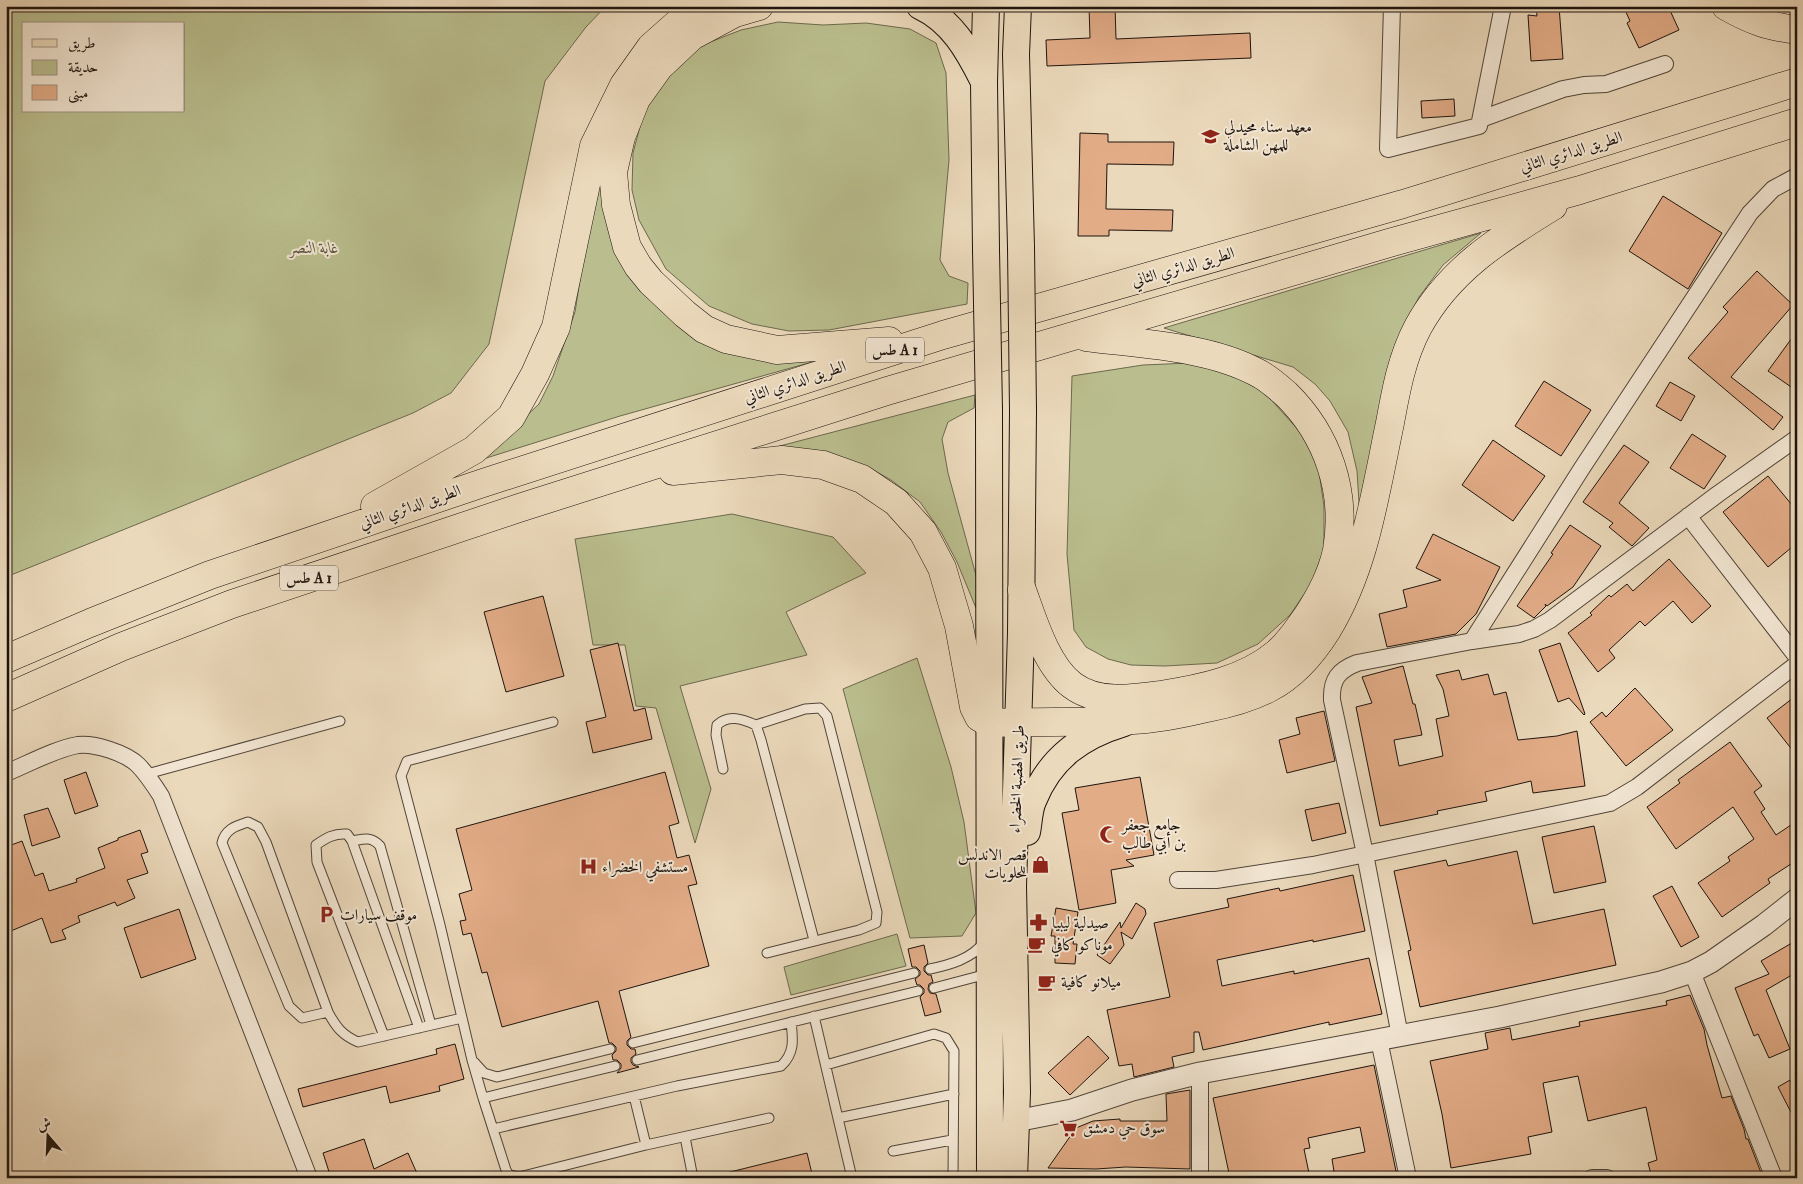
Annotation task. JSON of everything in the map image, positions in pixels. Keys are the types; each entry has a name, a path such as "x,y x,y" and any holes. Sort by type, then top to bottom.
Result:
{"highway":[{"path":"320,538 474,450 511,417 535,374 556,327 594,146 624,85 651,47 687,15 704,6"},
{"path":"759,6 735,13 692,36 659,67 636,100 621,137 613,172 616,205 627,247 638,266 651,282 685,314 704,329 726,339 777,350 943,335"},
{"path":"1726,6 1747,18 1775,27 1797,30"},
{"name":"الطريق الدائري الثاني","path":"6,659 210,575 492,480 943,335 1403,204 1797,82"},
{"path":"619,476 782,460 823,465 868,483 896,502 923,532 942,568 959,626 974,707 979,717 989,724 1134,720 1178,715 1221,705 1269,688 1283,679 1308,656 1331,624 1346,596 1366,538 1402,366 1418,328 1438,294 1481,254 1527,222 1580,190 1797,122"},
{"name":"طس A 1","path":"6,698 121,647 232,604 408,544 887,391 1389,243 1580,190"},
{"path":"1022,590 1048,652 1062,676 1072,685 1085,693 1106,699 1146,697 1193,690 1232,678 1252,669 1276,654 1292,638 1320,596 1330,575 1336,552 1339,532 1338,503 1336,483 1329,458 1308,418 1279,388 1258,372 1231,360 1198,351 1074,335"}],"main road":[{"path":"920,6 939,18 950,28 968,52 984,82"},
{"name":"طريق الهضبة الخضراء","path":"986,6 984,82 989,410 990,932 1003,969 1016,1121 1014,1178"},
{"name":"طريق الهضبة الخضراء","path":"990,1178 1003,969 1014,921 1013,886 1022,590 1023,410 1016,54 1018,6"},
{"path":"1014,921 1030,810 1033,800 1047,774 1061,757 1082,741 1106,729 1134,720"}],"street":[{"path":"1392,6 1388,148 1479,126 1503,6"},
{"path":"1481,119 1563,89 1584,85 1606,84 1665,64"},
{"path":"1472,641 1750,212 1773,189 1797,176"},
{"path":"1400,1036 1365,854 1332,700 1334,681 1346,668 1358,664 1472,641 1519,634 1550,620 1688,516 1797,438"},
{"path":"1688,516 1797,657"},
{"path":"1178,880 1216,880 1305,866 1610,803 1637,787 1797,664"},
{"path":"6,774 67,748 79,745 92,745 123,756 136,763 146,774 161,796 309,1178"},
{"path":"1016,1121 1072,1110 1132,1090 1200,1073 1500,1017 1661,982 1692,972 1711,962 1797,899"},
{"path":"1692,972 1774,1178"},
{"path":"1379,1040 1408,1178"},
{"path":"1200,1073 1200,1178"},
{"path":"1592,1178 1607,1178"}],"lane":[{"path":"723,769 716,735 717,725 723,719 741,719 756,725 805,709 820,708 827,716 877,912 876,923 859,930 767,953"},
{"path":"146,774 340,721"},
{"path":"553,722 407,761 401,776 472,1060 506,1170 509,1175 519,1177 646,1145 769,1118"},
{"path":"756,725 814,940"},
{"path":"328,1012 302,1018 289,1006 222,843 223,836 231,828 248,822 258,827 269,851 328,1012 336,1027 344,1036 358,1042 462,1018"},
{"path":"384,1036 317,862 316,845 338,833 347,834 352,841 419,1028"},
{"path":"352,841 369,838 376,841 380,846 431,1025"},
{"path":"930,969 947,965 974,953 983,944 990,932"},
{"path":"934,988 1003,969"},
{"path":"633,1043 914,973"},
{"path":"637,1060 918,991"},
{"path":"814,1016 852,1178"},
{"path":"493,1130 634,1096 781,1066 789,1058 792,1047 791,1022"},
{"path":"826,1065 934,1034 946,1038 954,1051 953,1178"},
{"path":"472,1060 484,1072 497,1077 610,1049"},
{"path":"483,1098 615,1066"},
{"path":"838,1118 954,1094"},
{"path":"634,1096 646,1145"},
{"path":"685,1137 693,1178"},
{"path":"893,1151 952,1140"}],"green space":[{"name":"غابة النصر","path":"6,6 606,6 586,27 545,81 489,344 451,393 413,413 6,577"},
{"path":"778,22 823,25 866,23 910,29 936,43 946,73 949,160 940,260 949,276 968,283 967,304 829,330 789,331 752,324 709,306 666,269 639,220 632,190 633,153 642,119 655,92 680,64 700,46 741,30"},
{"path":"605,147 618,241 748,352 812,362 620,416 480,460 539,404 553,376 575,312 586,241"},
{"path":"1481,233 1443,265 1419,297 1398,339 1360,518 1357,471 1348,432 1330,401 1315,384 1293,367 1164,328"},
{"path":"1190,363 1229,372 1265,393 1302,434 1318,465 1324,506 1324,549 1311,584 1290,615 1258,644 1217,663 1165,666 1131,665 1108,659 1086,647 1074,630 1067,554 1072,376 1143,365"},
{"path":"975,395 974,408 948,422 942,439 948,473 977,579 976,608 957,562 941,532 920,502 891,480 866,466 776,447"},
{"path":"732,514 833,537 866,573 786,612 807,655 680,686 711,789 695,843 656,708 636,706 625,645 593,645 575,539"},
{"path":"917,658 951,767 964,822 976,913 962,936 910,938 843,689"},
{"path":"897,934 906,966 791,995 784,967"}],"building":[{"path":"1089,6 1115,6 1116,39 1250,33 1251,58 1047,66 1046,40 1090,38"},
{"path":"1536,6 1559,6 1563,59 1531,61 1528,15 1537,16"},
{"path":"1634,6 1668,6 1679,30 1639,48 1627,23 1630,21 1625,10"},
{"path":"1454,99 1455,116 1422,118 1421,101"},
{"path":"1080,133 1108,134 1108,142 1174,142 1173,165 1107,164 1106,209 1173,210 1172,231 1109,230 1109,236 1078,236"},
{"path":"1663,196 1722,233 1688,289 1629,251"},
{"path":"1757,271 1793,305 1731,377 1783,417 1773,430 1688,358 1728,312 1723,307"},
{"path":"1797,331 1797,391 1768,371"},
{"path":"1544,381 1591,410 1561,456 1515,426"},
{"path":"1670,382 1695,396 1681,421 1656,406"},
{"path":"1692,434 1726,456 1704,489 1670,468"},
{"path":"1493,440 1545,476 1513,521 1462,485"},
{"path":"1624,445 1649,462 1619,503 1649,528 1632,546 1609,527 1613,523 1583,502"},
{"path":"1768,476 1797,511 1797,543 1768,567 1723,512"},
{"path":"1570,525 1601,546 1573,587 1547,606 1545,604 1546,606 1534,618 1517,606 1553,554 1551,553"},
{"path":"1433,534 1500,567 1476,614 1456,634 1387,647 1379,614 1407,607 1403,590 1441,580 1416,568"},
{"path":"1669,559 1711,606 1692,623 1673,601 1645,626 1640,621 1609,650 1615,658 1598,672 1568,633 1592,615 1590,613 1609,595 1611,597 1627,584 1633,591"},
{"path":"543,596 564,676 506,692 484,612"},
{"path":"618,643 634,711 645,708 652,739 593,753 586,722 606,717 590,650"},
{"path":"1560,643 1584,715 1569,698 1558,702 1539,650"},
{"path":"1403,666 1422,735 1394,740 1399,766 1443,756 1436,719 1449,716 1443,689 1436,675 1459,670 1462,680 1488,674 1494,695 1506,692 1518,740 1557,736 1577,731 1585,786 1533,793 1531,781 1485,792 1487,801 1437,811 1438,814 1380,826 1356,707 1372,703 1362,677"},
{"path":"1635,688 1673,730 1626,766 1590,722 1602,712 1606,717"},
{"path":"1797,695 1797,756 1767,718"},
{"path":"1324,711 1335,761 1287,773 1279,740 1300,734 1296,718"},
{"path":"1730,742 1762,786 1754,792 1765,809 1761,812 1776,835 1797,821 1797,860 1768,879 1770,883 1722,917 1698,883 1730,861 1728,857 1754,839 1733,807 1676,849 1647,807 1680,783 1678,780"},
{"path":"86,772 98,806 75,814 64,780"},
{"path":"665,772 679,823 669,826 677,858 689,855 697,884 688,886 709,966 619,991 631,1037 627,1041 627,1045 631,1049 635,1049 636,1054 631,1058 631,1062 639,1067 617,1073 621,1068 621,1064 617,1060 613,1060 612,1055 616,1051 616,1047 609,1043 598,1001 502,1027 487,972 482,973 471,933 463,935 460,921 466,920 459,894 472,890 456,829"},
{"name":"جامع جعفر بن أبي طالب","path":"1140,777 1154,855 1126,860 1134,866 1111,870 1116,903 1079,910 1062,813 1079,810 1075,788"},
{"path":"1339,803 1346,833 1312,841 1305,810"},
{"path":"48,808 60,837 32,846 24,815"},
{"path":"1594,826 1606,882 1554,893 1542,837"},
{"path":"140,830 148,852 141,854 148,873 127,880 135,898 117,906 115,902 78,916 80,922 62,930 66,939 51,943 42,918 6,933 6,847 22,841 35,876 43,873 49,891 77,882 76,879 105,868 98,848"},
{"path":"1517,851 1533,924 1604,909 1616,965 1420,1007 1408,951 1411,950 1394,871 1446,860 1448,866"},
{"path":"1353,875 1365,931 1217,960 1222,986 1294,971 1294,974 1369,958 1382,1014 1329,1025 1329,1022 1203,1050 1199,1032 1194,1032 1194,1052 1172,1057 1174,1067 1134,1077 1132,1064 1119,1066 1107,1010 1170,997 1154,923 1229,907 1227,899 1279,888 1280,891"},
{"path":"1672,886 1699,937 1681,947 1653,896"},
{"path":"1136,903 1145,909 1146,914 1132,939 1121,932 1124,945 1110,964 1097,955 1120,922 1121,928"},
{"path":"1056,908 1078,912 1073,944 1077,944 1075,964 1055,963 1055,936 1051,936"},
{"path":"179,909 196,959 141,978 124,928"},
{"path":"1797,940 1797,972 1766,990 1790,1049 1769,1058 1758,1034 1754,1036 1735,988 1769,974 1761,961"},
{"path":"924,945 928,963 924,967 924,971 931,975 933,982 929,984 928,989 930,993 936,994 941,1012 925,1016 920,997 924,993 924,989 917,985 915,979 920,975 920,971 916,967 912,967 908,949"},
{"path":"1690,995 1704,1029 1722,1098 1731,1096 1746,1139 1748,1139 1763,1178 1652,1178 1648,1163 1657,1160 1646,1107 1588,1121 1578,1076 1543,1083 1552,1132 1528,1137 1531,1154 1451,1168 1442,1114 1430,1061 1488,1049 1485,1033 1510,1028 1512,1040 1580,1026 1579,1022 1667,1005 1666,1001"},
{"path":"1088,1036 1109,1058 1070,1095 1048,1073"},
{"path":"455,1044 464,1079 439,1086 440,1091 390,1103 386,1086 303,1107 298,1089 437,1054 436,1049"},
{"path":"1374,1065 1397,1176 1388,1178 1335,1178 1332,1159 1365,1152 1360,1127 1308,1138 1310,1148 1304,1149 1310,1178 1230,1178 1213,1098"},
{"path":"1790,1080 1797,1094 1797,1124 1778,1087"},
{"path":"1190,1090 1190,1169 1126,1167 1096,1169 1048,1168 1076,1128 1093,1121 1120,1119 1120,1121 1167,1121 1166,1094"},
{"path":"364,1139 374,1169 408,1153 419,1178 331,1178 323,1153"},
{"path":"807,1153 813,1178 726,1178 726,1173"}],"place":[{"name":"معهد سناء محيدلي للمهن الشاملة","path":"1210,136"},
{"name":"جامع جعفر بن أبي طالب","path":"1108,834"},
{"name":"قصر الاندلس للحلويات","path":"1041,864"},
{"name":"مستشفي الخضراء","path":"588,867"},
{"name":"موقف سيارات","path":"326,915"},
{"name":"صيدلية ليبيا","path":"1038,923"},
{"name":"موناكو كافي","path":"1037,945"},
{"name":"ميلانو كافية","path":"1047,982"},
{"name":"سوق حي دمشق","path":"1069,1128"}]}
